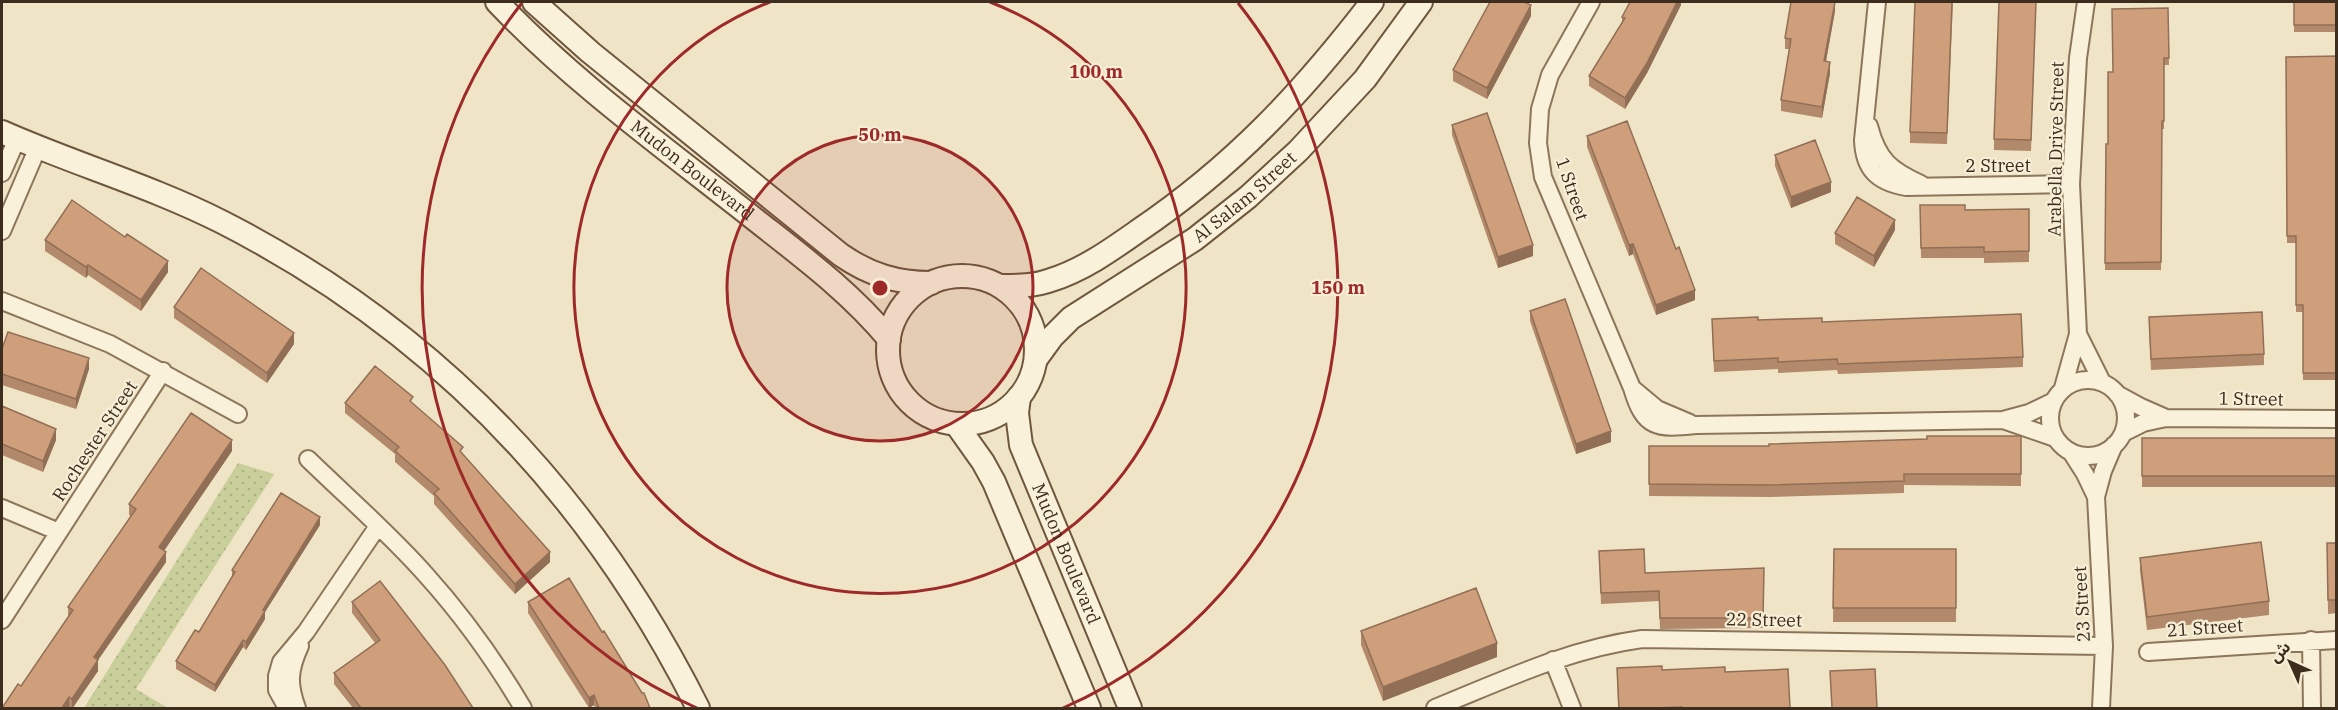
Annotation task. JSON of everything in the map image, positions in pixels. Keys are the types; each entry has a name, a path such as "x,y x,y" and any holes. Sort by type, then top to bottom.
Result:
{"street":[{"name":"Mudon Boulevard","path":"497,2 552,55 605,100 840,288 862,308 889,339"},
{"name":"Mudon Boulevard","path":"534,2 590,52 849,261 874,274 893,280 931,283"},
{"name":"Al Salam Street","path":"1001,286 1050,281 1073,271 1106,253 1167,212 1225,166 1278,115 1328,60 1372,2"},
{"name":"Al Salam Street","path":"1036,359 1052,337 1071,318 1195,239 1248,197 1298,151 1365,79 1421,2"},
{"name":"1 Street","path":"1591,2 1550,75 1540,108 1538,143 1543,177 1632,388 1648,403 1665,414 1696,425 2003,420"},
{"name":"2 Street","path":"1878,2 1866,117 1874,146 1894,170 1925,186 2071,184"},
{"name":"Arabella Drive Street","path":"2078,334 2071,184 2078,58 2086,2"},
{"path":"2,173 9,135 138,185 221,222 300,265 376,316 446,373 511,436 570,504 623,578 669,651 698,708"},
{"path":"2,231 39,147"},
{"path":"954,276 979,278 1001,286 1022,305 1034,331 1036,359 1030,380 1019,398 1002,413 980,423 956,424 932,418 912,405 897,386 889,363 889,339 897,316 911,296 931,283 954,276"},
{"name":"Rochester Street","path":"2,301 110,344 164,371 238,414"},
{"path":"2078,334 2102,382 2117,394 2166,418"},
{"path":"2055,438 2050,413 2059,395 2078,334"},
{"name":"Rochester Street","path":"2,620 164,371"},
{"path":"2003,420 2030,413 2081,380 2102,382"},
{"path":"2096,498 2103,471 2126,419 2124,406 2117,394"},
{"name":"Mudon Boulevard","path":"1019,398 1018,429 1022,445 1130,708"},
{"path":"2072,452 2086,456 2101,453 2143,423 2166,418"},
{"name":"1 Street","path":"2166,418 2337,418"},
{"path":"2003,420 2055,438 2072,452 2096,498"},
{"name":"Mudon Boulevard","path":"956,424 994,482 1089,708"},
{"path":"308,459 425,573 467,624 523,708"},
{"name":"23 Street","path":"2096,498 2104,646 2101,708"},
{"path":"2,508 59,532"},
{"path":"287,708 277,690 277,676 281,662 306,632 378,526"},
{"path":"297,708 291,691 291,673 306,632"},
{"name":"22 Street","path":"1435,708 1553,660 1612,643 1642,639 2104,646"},
{"path":"2311,640 2312,708"},
{"name":"21 Street","path":"2148,652 2337,640"},
{"path":"1553,660 1572,708"}],"green space":[{"path":"238,463 274,474 136,689 168,708 84,708"}],"building":[{"path":"1490,2 1524,2 1531,5 1487,88 1453,70"},
{"path":"1630,2 1677,2 1647,63 1625,98 1589,76 1625,18 1622,17"},
{"path":"1791,2 1835,2 1824,61 1830,62 1822,107 1781,100 1791,39 1785,38"},
{"path":"1915,2 1952,2 1947,133 1910,132"},
{"path":"1999,2 2036,2 2031,140 1994,139"},
{"path":"2294,2 2337,2 2337,25 2294,25"},
{"path":"2168,8 2169,58 2164,58 2164,121 2162,121 2161,262 2105,263 2108,72 2113,72 2112,9"},
{"path":"2337,56 2337,373 2303,373 2303,305 2296,305 2296,236 2287,236 2286,57"},
{"path":"1487,113 1533,245 1498,257 1452,125"},
{"path":"1627,121 1676,249 1679,247 1695,290 1656,305 1633,244 1629,245 1587,136"},
{"path":"1815,140 1831,182 1791,197 1775,155"},
{"path":"1857,197 1895,220 1874,256 1835,233"},
{"path":"72,200 125,237 127,234 168,261 141,300 45,240"},
{"path":"1920,205 1965,205 1965,210 2029,209 2029,251 1984,252 1984,247 1921,248"},
{"path":"201,268 294,333 267,373 174,307"},
{"path":"1565,299 1611,431 1576,444 1530,311"},
{"path":"2262,312 2264,354 2151,359 2149,317"},
{"path":"2021,314 2023,357 1838,364 1837,359 1778,362 1778,358 1714,361 1712,319 1822,318 1822,322"},
{"path":"8,332 89,358 76,399 2,374 2,345"},
{"path":"375,366 413,397 410,401 463,447 460,451 550,552 515,584 434,493 439,489 395,451 399,447 345,403"},
{"path":"2,406 56,429 43,461 2,444"},
{"path":"191,413 232,440 159,547 166,552 94,657 98,660 72,699 69,697 62,708 2,708 18,684 21,686 73,610 68,607 136,509 129,504"},
{"path":"1927,436 2021,436 2021,474 1904,474 1904,481 1770,485 1649,484 1649,446 1769,446 1769,444 1927,439"},
{"path":"2142,438 2337,438 2337,476 2142,476"},
{"path":"281,493 320,517 246,642 243,640 215,685 176,661 195,630 199,632 235,572 232,570"},
{"path":"2261,542 2269,601 2147,617 2140,558"},
{"path":"2327,543 2337,543 2337,600 2328,600"},
{"path":"1644,549 1645,573 1764,568 1763,618 1660,618 1659,591 1601,593 1599,551"},
{"path":"1834,549 1956,549 1956,608 1833,608"},
{"path":"569,578 602,632 604,631 644,693 650,708 599,708 594,695 589,698 528,602"},
{"path":"380,581 445,665 473,708 361,708 334,673 380,640 352,602"},
{"path":"1476,588 1497,643 1383,687 1361,631"},
{"path":"1662,666 1662,670 1725,667 1725,672 1788,669 1790,708 1619,708 1617,668"},
{"path":"1875,669 1877,708 1832,708 1830,671"}]}
